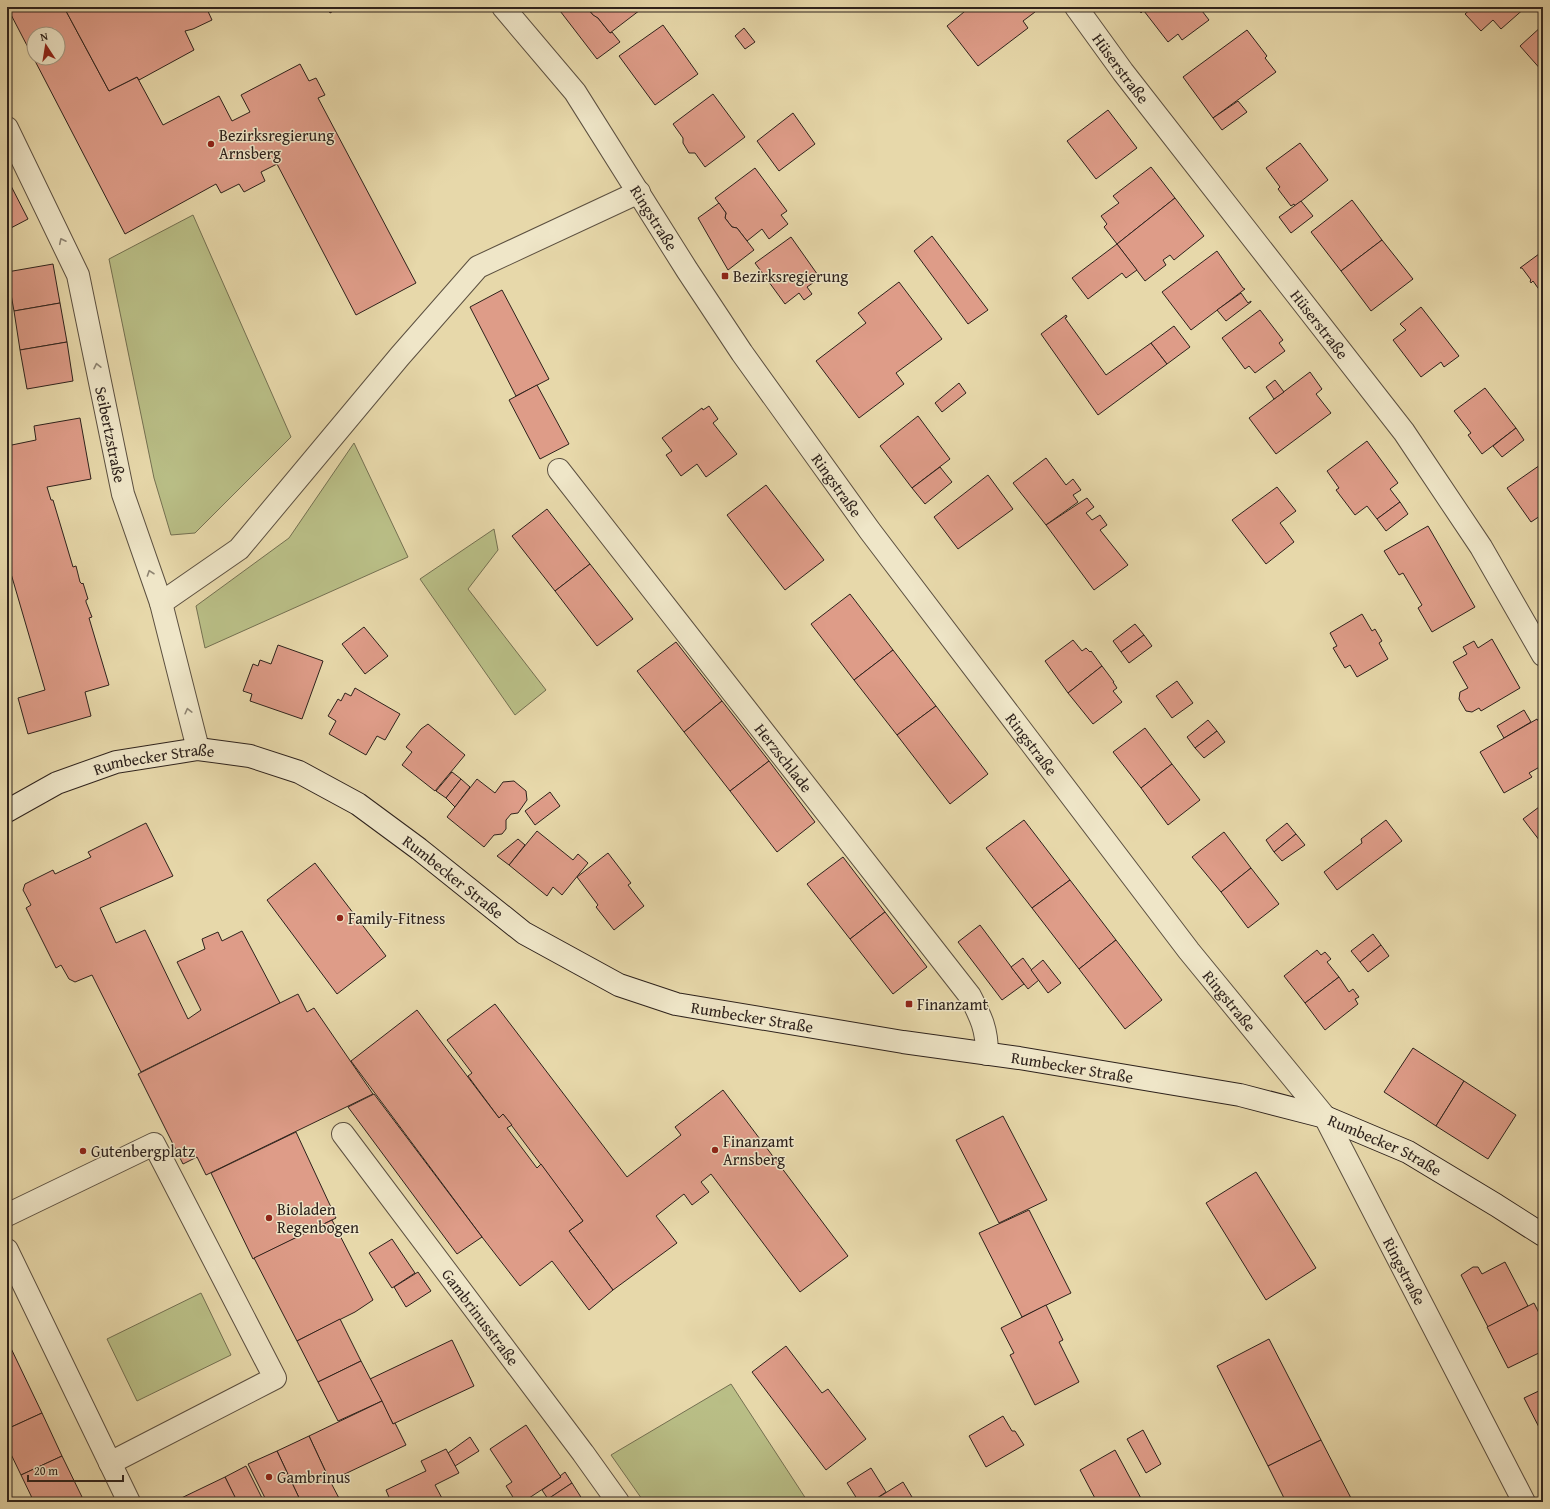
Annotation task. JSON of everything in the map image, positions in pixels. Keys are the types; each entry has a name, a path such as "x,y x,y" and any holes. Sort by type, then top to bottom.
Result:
{"street":[{"name":"Ringstraße","path":"503,7 575,92 742,353 870,531 1189,951 1325,1117 1524,1502"},
{"name":"Hüserstraße","path":"1076,7 1123,72 1404,432 1481,547 1543,655"},
{"name":"Seibertzstraße","path":"7,128 78,275 123,494 160,603 198,749"},
{"path":"160,603 239,549 400,356 478,267 639,192"},
{"name":"Herzschlade","path":"559,470 970,996 983,1020 987,1039 987,1054"},
{"name":"Rumbecker Straße","path":"8,809 57,783 116,762 198,749 250,756 299,772 358,804 419,849 524,933 619,985 676,1004 903,1042 1019,1058 1240,1095 1325,1117 1408,1152 1479,1194 1543,1235"},
{"name":"Gambrinusstraße","path":"342,1134 579,1447 618,1502"},
{"path":"7,1215 154,1144 275,1378 110,1463"},
{"path":"7,1250 129,1502"}],"green space":[{"path":"193,215 291,437 195,533 171,535 154,478 109,259"},
{"path":"354,443 408,557 205,648 196,606 289,538"},
{"path":"494,529 498,550 468,589 546,690 515,715 420,579"},
{"path":"201,1293 231,1355 137,1401 107,1339"},
{"path":"731,1384 808,1502 644,1502 611,1455"}],"building":[{"name":"Bezirksregierung Arnsberg","path":"7,7 74,7 66,11 109,91 137,77 163,125 219,96 232,121 250,112 241,95 300,64 309,81 316,78 325,95 318,98 416,283 356,315 277,164 261,172 265,181 244,192 239,184 221,193 216,184 125,234 38,66 66,66 66,26 26,26 26,44"},
{"path":"74,7 206,7 212,20 185,31 194,50 139,80 137,77 109,91 66,11"},
{"path":"327,7 340,7 330,13"},
{"path":"557,7 587,7 589,11 598,18 610,33 612,32 620,42 597,59"},
{"path":"587,7 644,7 610,33"},
{"path":"970,7 1031,7 1035,12 1023,21 1028,28 978,66 947,26"},
{"path":"1137,7 1147,7 1141,13"},
{"path":"1147,7 1199,7 1209,20 1182,40 1178,34 1168,42 1144,11"},
{"path":"1473,7 1526,7 1501,29 1493,20 1481,31 1465,14"},
{"path":"663,25 698,74 655,105 619,56"},
{"path":"1543,25 1543,72 1520,46"},
{"path":"744,28 755,42 745,49 735,36"},
{"path":"1247,30 1267,56 1265,58 1276,72 1213,118 1183,77"},
{"path":"713,94 745,137 705,167 695,153 689,153 683,143 683,138 673,124"},
{"path":"1238,101 1247,112 1222,130 1213,118"},
{"path":"1108,110 1137,148 1096,179 1067,141"},
{"path":"793,113 815,144 779,171 757,141"},
{"path":"1300,143 1328,180 1295,206 1294,204 1291,206 1278,189 1280,187 1266,168"},
{"path":"1151,167 1175,198 1117,244 1104,227 1107,224 1101,216 1119,203 1113,196"},
{"path":"755,168 787,211 781,215 788,224 769,239 762,229 747,241 737,228 732,227 725,218 726,213 715,198"},
{"path":"10,184 28,219 7,230 7,185"},
{"path":"1175,198 1204,236 1174,260 1170,255 1163,260 1166,265 1145,281 1117,244"},
{"path":"1352,200 1382,240 1341,271 1311,232"},
{"path":"1301,201 1313,216 1291,233 1279,217"},
{"path":"719,203 726,213 725,218 732,227 737,228 754,250 728,270 698,218"},
{"path":"932,236 988,310 968,324 914,251"},
{"path":"791,237 820,278 807,287 812,294 804,300 799,293 785,304 755,263"},
{"path":"1382,240 1413,279 1371,311 1341,271"},
{"path":"1117,244 1137,270 1126,278 1122,273 1088,299 1072,278"},
{"path":"1217,251 1245,289 1191,330 1162,292"},
{"path":"1543,251 1543,295 1533,281 1531,283 1531,280 1522,268 1520,268"},
{"path":"53,264 60,303 14,311 7,272"},
{"path":"899,282 942,339 896,373 904,384 859,418 816,361 866,323 858,313"},
{"path":"502,290 549,379 516,396 470,307"},
{"path":"1241,293 1248,303 1251,302 1226,321 1217,310"},
{"path":"60,303 67,342 20,350 14,311"},
{"path":"1421,307 1459,356 1444,367 1441,362 1421,377 1393,340 1406,330 1400,324"},
{"path":"1260,310 1283,340 1279,343 1285,351 1255,373 1249,366 1245,369 1222,338"},
{"path":"1066,315 1067,317 1065,318 1106,375 1151,343 1167,364 1098,415 1041,334"},
{"path":"1174,326 1190,347 1167,364 1151,343"},
{"path":"67,342 73,381 27,389 20,350"},
{"path":"1310,372 1322,389 1316,394 1331,413 1276,454 1249,418"},
{"path":"1275,380 1284,392 1274,399 1266,387"},
{"path":"959,383 966,393 942,412 935,403"},
{"path":"537,385 569,444 540,459 509,400"},
{"path":"1485,388 1516,428 1482,454 1468,435 1471,433 1454,411"},
{"path":"709,406 718,419 713,423 737,454 706,477 697,464 681,476 666,455 672,451 662,438 702,408 703,410"},
{"path":"918,416 950,459 912,488 880,446"},
{"path":"80,418 91,479 47,487 51,500 53,500 73,567 76,566 80,582 82,584 83,583 88,599 86,602 92,617 89,618 109,685 85,692 91,716 28,734 18,698 45,690 7,560 7,446 36,440 34,426"},
{"path":"1516,428 1524,440 1502,457 1493,446"},
{"path":"1367,441 1398,483 1390,489 1400,502 1377,519 1367,506 1355,515 1336,490 1339,488 1327,471"},
{"path":"1046,458 1066,485 1073,479 1081,490 1073,495 1078,502 1046,525 1013,483"},
{"path":"1543,463 1543,514 1531,522 1507,488"},
{"path":"940,467 952,482 925,504 912,488"},
{"path":"988,475 1013,509 958,549 934,517"},
{"path":"766,485 824,560 785,590 727,515"},
{"path":"1277,487 1296,511 1280,523 1294,542 1266,564 1232,520"},
{"path":"1087,498 1094,507 1086,513 1092,520 1100,515 1107,525 1100,530 1128,565 1094,590 1046,525"},
{"path":"1400,502 1408,514 1386,531 1377,519"},
{"path":"547,509 590,564 555,591 512,536"},
{"path":"1428,526 1475,607 1432,632 1418,608 1422,605 1403,573 1399,575 1384,551"},
{"path":"590,564 633,619 597,646 555,591"},
{"path":"850,594 893,650 854,680 811,624"},
{"path":"1362,614 1372,631 1375,629 1382,641 1379,643 1388,659 1357,677 1350,665 1345,668 1333,648 1337,646 1330,633"},
{"path":"1135,624 1144,635 1121,652 1113,641"},
{"path":"364,627 388,656 365,674 342,644"},
{"path":"1144,635 1152,646 1129,663 1121,652"},
{"path":"1492,639 1520,688 1481,711 1479,708 1472,712 1466,711 1459,699 1460,692 1468,688 1453,662 1467,654 1463,647 1474,641 1478,648"},
{"path":"1073,640 1082,651 1086,648 1090,652 1091,651 1102,666 1068,693 1045,661"},
{"path":"676,642 722,701 684,732 637,671"},
{"path":"278,645 323,661 302,719 250,701 252,694 243,691 253,664 258,666 260,660 271,664"},
{"path":"893,650 936,706 897,735 854,680"},
{"path":"1102,666 1114,682 1117,688 1113,691 1122,702 1093,724 1068,693"},
{"path":"1177,681 1193,703 1172,718 1156,696"},
{"path":"355,688 400,714 385,740 377,736 366,755 329,734 336,721 328,716 338,699 341,701 345,693 351,696"},
{"path":"722,701 769,761 730,791 684,732"},
{"path":"936,706 988,774 950,804 897,735"},
{"path":"1524,710 1531,722 1504,738 1497,726"},
{"path":"1537,719 1543,729 1543,765 1529,773 1532,777 1504,793 1480,752"},
{"path":"1208,720 1217,731 1195,748 1187,737"},
{"path":"428,724 465,755 435,791 402,765 412,752 406,747 421,729"},
{"path":"1145,728 1172,764 1141,788 1113,752"},
{"path":"1217,731 1225,742 1204,758 1195,748"},
{"path":"769,761 815,822 777,852 730,791"},
{"path":"1172,764 1200,800 1168,825 1141,788"},
{"path":"452,772 461,779 446,798 436,791"},
{"path":"461,779 470,787 455,807 446,798"},
{"path":"477,779 495,793 503,782 514,781 526,791 527,800 518,813 511,814 506,820 506,829 502,834 494,835 484,847 447,817"},
{"path":"550,792 560,806 535,825 525,811"},
{"path":"1543,804 1543,845 1523,819"},
{"path":"1024,820 1070,880 1032,908 986,848"},
{"path":"1386,820 1402,841 1337,890 1324,872 1362,843 1361,839"},
{"path":"146,823 173,876 100,908 116,943 145,930 188,1019 201,1010 177,962 205,949 202,939 218,932 222,941 242,931 280,1003 141,1072 92,975 75,982 69,979 61,965 56,968 26,908 31,905 23,890 25,884 53,870 55,874 91,857 88,852"},
{"path":"1287,823 1296,834 1274,852 1266,840"},
{"path":"537,831 573,860 578,854 588,863 562,895 553,887 547,896 509,865"},
{"path":"1224,832 1251,868 1221,892 1192,857"},
{"path":"1296,834 1305,845 1282,861 1274,852"},
{"path":"518,839 525,845 509,865 497,856"},
{"path":"608,853 631,883 628,885 644,906 614,930 596,907 598,905 577,877"},
{"path":"843,857 885,912 850,939 807,884"},
{"path":"315,863 386,956 337,994 267,900"},
{"path":"1251,868 1279,904 1248,928 1221,892"},
{"path":"1070,880 1116,940 1079,969 1032,908"},
{"path":"885,912 927,967 893,994 850,939"},
{"path":"980,925 1024,984 1002,1000 958,942"},
{"path":"1373,934 1381,945 1360,962 1351,951"},
{"path":"1116,940 1162,1000 1125,1029 1079,969"},
{"path":"1381,945 1389,956 1368,972 1360,962"},
{"path":"1317,950 1321,955 1325,952 1331,959 1327,962 1339,977 1305,1003 1284,976"},
{"path":"1023,958 1039,980 1028,989 1011,967"},
{"path":"1043,960 1061,983 1048,993 1031,970"},
{"path":"1339,977 1349,992 1353,989 1359,997 1355,999 1358,1004 1325,1030 1305,1003"},
{"path":"298,994 307,1012 314,1008 373,1094 206,1175 197,1157 183,1164 138,1074"},
{"name":"Finanzamt Arnsberg","path":"495,1004 627,1177 681,1135 675,1127 723,1090 848,1256 800,1292 711,1174 701,1182 709,1192 692,1205 684,1194 656,1216 677,1243 613,1290 569,1231 583,1221 503,1114 499,1118 468,1076 472,1073 447,1040"},
{"path":"417,1010 499,1118 503,1114 512,1125 507,1128 537,1168 541,1164 583,1221 569,1231 613,1290 589,1310 552,1261 520,1286 351,1061"},
{"path":"1413,1048 1464,1081 1436,1126 1384,1092"},
{"path":"1464,1081 1516,1115 1488,1159 1436,1126"},
{"path":"374,1094 482,1237 457,1254 348,1107"},
{"path":"1003,1116 1047,1200 999,1223 956,1140"},
{"path":"296,1132 336,1218 253,1259 211,1173"},
{"path":"1256,1172 1316,1268 1266,1300 1206,1203"},
{"path":"1029,1210 1071,1293 1022,1317 979,1233"},
{"path":"332,1220 373,1300 355,1312 297,1341 254,1258"},
{"path":"392,1239 415,1273 392,1288 369,1253"},
{"path":"1505,1262 1528,1306 1488,1327 1461,1275 1473,1267 1478,1267 1482,1274"},
{"path":"418,1272 431,1291 406,1307 394,1287"},
{"path":"1534,1303 1543,1321 1543,1351 1508,1368 1487,1327"},
{"path":"1046,1305 1063,1340 1059,1342 1079,1382 1035,1405 1010,1355 1014,1353 1001,1328"},
{"path":"340,1319 361,1361 318,1382 297,1341"},
{"path":"1269,1339 1321,1440 1268,1466 1217,1366"},
{"path":"7,1340 42,1413 7,1429"},
{"path":"452,1340 474,1386 393,1424 370,1379"},
{"path":"786,1346 822,1393 828,1389 866,1439 826,1470 752,1372"},
{"path":"361,1361 382,1401 338,1421 318,1382"},
{"path":"1543,1389 1543,1435 1524,1398"},
{"path":"382,1401 393,1424 395,1423 406,1445 330,1481 309,1436"},
{"path":"42,1413 62,1456 21,1475 7,1446 7,1429"},
{"path":"1003,1416 1012,1431 1015,1431 1024,1445 986,1467 969,1436"},
{"path":"526,1425 561,1477 523,1502 516,1502 506,1486 512,1482 490,1449"},
{"path":"1143,1430 1161,1464 1146,1473 1127,1439"},
{"path":"309,1436 341,1502 301,1502 277,1451"},
{"path":"470,1437 479,1451 455,1466 448,1453"},
{"path":"1321,1440 1353,1502 1286,1502 1268,1466"},
{"path":"446,1449 459,1473 435,1485 444,1502 391,1502 386,1490 426,1471 421,1461"},
{"path":"1115,1450 1143,1502 1097,1502 1080,1470"},
{"path":"277,1451 301,1502 267,1502 248,1464"},
{"path":"62,1456 83,1499 76,1502 34,1502 21,1475"},
{"path":"246,1466 264,1502 237,1502 225,1477"},
{"path":"871,1468 886,1492 871,1502 859,1502 847,1483"},
{"path":"565,1472 572,1483 548,1499 542,1490 561,1477 560,1476"},
{"path":"225,1477 237,1501 173,1502"},
{"path":"903,1482 915,1502 882,1502 879,1497"},
{"path":"572,1483 584,1502 550,1502 548,1499"}],"place":[{"name":"Bezirksregierung Arnsberg","path":"211,144"},
{"name":"Bezirksregierung","path":"725,276"},
{"name":"Family-Fitness","path":"340,918"},
{"name":"Finanzamt","path":"909,1004"},
{"name":"Finanzamt Arnsberg","path":"715,1150"},
{"name":"Gutenbergplatz","path":"83,1151"},
{"name":"Bioladen Regenbogen","path":"269,1218"},
{"name":"Gambrinus","path":"269,1477"}]}
